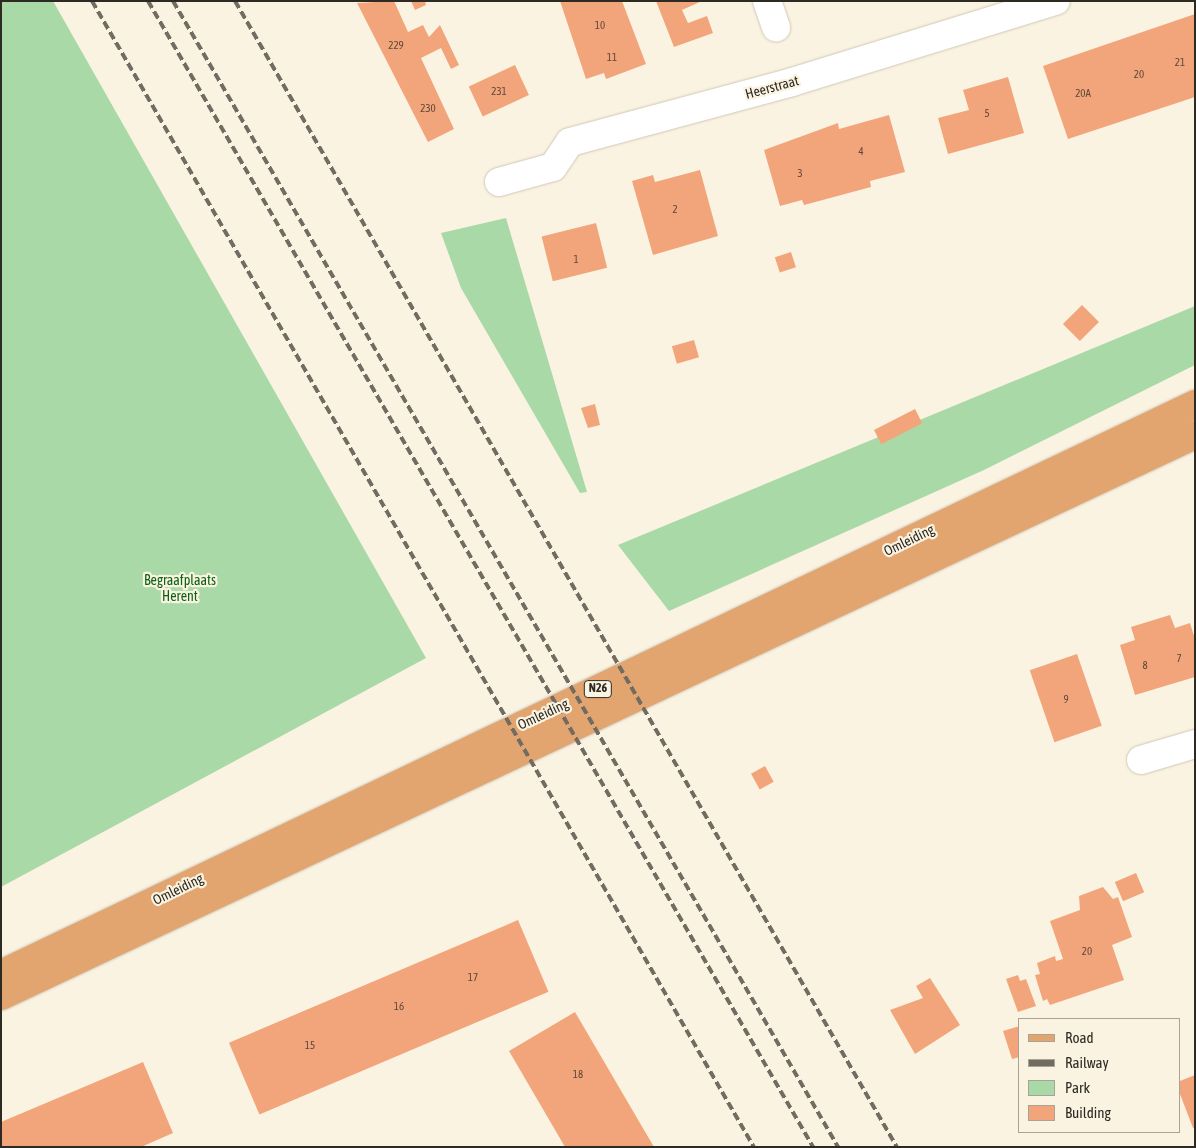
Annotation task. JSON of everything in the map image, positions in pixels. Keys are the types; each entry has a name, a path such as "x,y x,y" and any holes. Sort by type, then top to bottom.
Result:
{"main road":[{"name":"Omleiding","path":"1,974 1195,404"},
{"name":"Omleiding","path":"1,996 1195,435"}],"street":[{"path":"767,1 776,27"},
{"name":"Heerstraat","path":"498,182 553,167 570,142 792,82 1056,1"},
{"path":"1141,760 1195,744"}],"green space":[{"name":"Begraafplaats Herent","path":"1,1 53,1 426,658 1,887"},
{"path":"506,218 587,492 580,493 461,288 441,233"},
{"path":"1195,306 1195,365 984,470 669,611 618,545"}],"building":[{"path":"394,1 408,32 423,25 429,37 440,25 459,65 451,69 441,48 421,58 454,129 428,142 357,3"},
{"path":"411,1 425,1 426,5 415,10"},
{"path":"560,1 622,1 646,64 606,79 604,73 586,79"},
{"path":"656,1 702,1 682,10 688,23 707,16 713,33 674,47"},
{"path":"1195,14 1195,97 1068,139 1043,66"},
{"path":"515,65 529,95 483,116 469,87"},
{"path":"1008,77 1024,133 948,154 938,118 969,110 963,90"},
{"path":"889,115 905,172 870,181 871,187 804,205 802,200 780,206 764,150 838,123 839,129"},
{"path":"700,170 718,236 653,255 632,181 653,175 655,182"},
{"path":"596,223 607,268 553,281 542,237"},
{"path":"791,252 796,267 780,272 775,257"},
{"path":"1082,305 1099,322 1080,341 1063,324"},
{"path":"694,340 699,357 677,364 672,346"},
{"path":"595,404 600,425 588,428 581,408"},
{"path":"915,409 922,423 881,444 874,430"},
{"path":"1170,615 1175,628 1190,623 1195,639 1195,677 1135,695 1120,645 1135,640 1131,627"},
{"path":"1077,654 1102,726 1054,742 1030,670"},
{"path":"765,766 774,782 760,790 751,774"},
{"path":"1136,873 1144,892 1123,901 1115,882"},
{"path":"1103,887 1113,899 1118,897 1132,937 1112,945 1124,980 1050,1005 1047,999 1043,1001 1035,975 1040,974 1037,963 1055,956 1056,961 1063,959 1050,921 1080,910 1079,896"},
{"path":"518,920 548,992 259,1114 229,1043"},
{"path":"1018,975 1020,981 1026,979 1036,1006 1018,1012 1006,979"},
{"path":"930,978 960,1025 915,1054 890,1010 923,998 916,986"},
{"path":"575,1012 654,1147 565,1147 509,1051"},
{"path":"1018,1027 1018,1058 1012,1059 1003,1031"},
{"path":"143,1062 173,1133 141,1147 1,1147 1,1122"},
{"path":"1195,1075 1195,1128 1193,1128 1181,1097 1181,1081"}],"railway":[{"path":"92,1 754,1147"},
{"path":"148,1 813,1147"},
{"path":"173,1 838,1147"},
{"path":"235,1 897,1147"}]}
